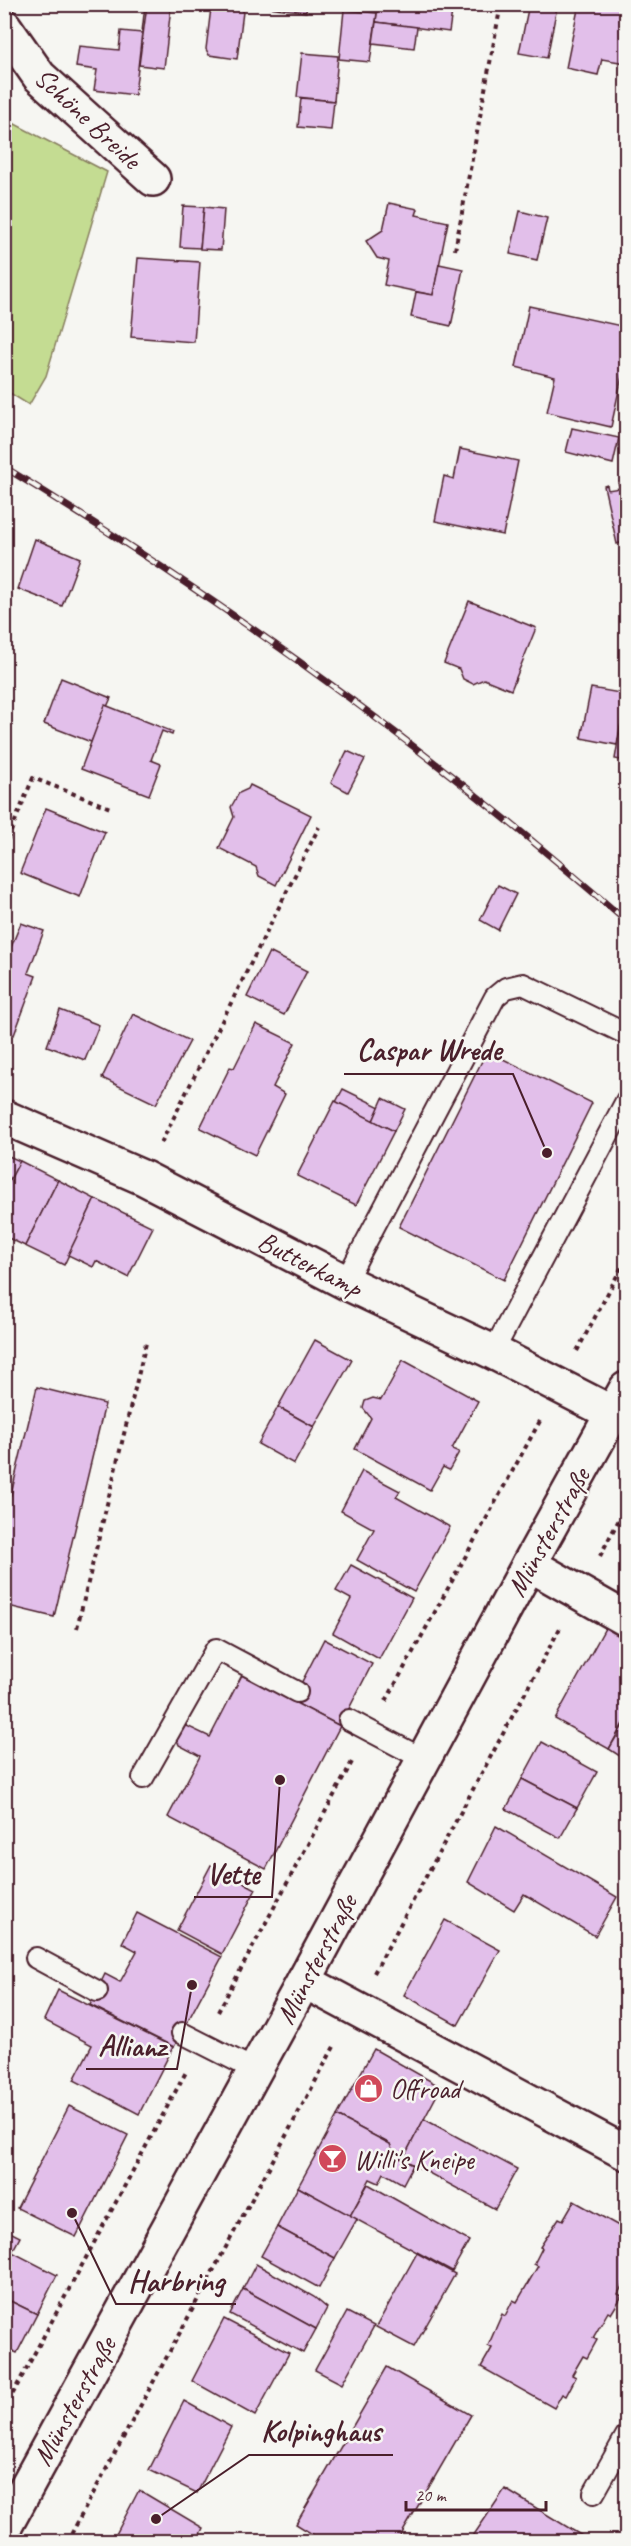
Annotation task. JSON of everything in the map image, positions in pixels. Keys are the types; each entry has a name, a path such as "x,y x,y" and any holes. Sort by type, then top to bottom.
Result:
{"street":[{"name":"Schöne Breide","path":"4,27 39,76 153,179"},
{"name":"Butterkamp","path":"4,1117 144,1178 345,1282 559,1386 620,1402"},
{"name":"Münsterstraße","path":"4,2528 304,1982 529,1564 620,1402"},
{"path":"529,1564 627,1619"},
{"path":"304,1982 627,2154"}],"lane":[{"path":"345,1282 495,997 507,988 523,984 627,1034"},
{"path":"493,1352 627,1101"},
{"path":"143,1778 216,1649 297,1692"},
{"path":"349,1720 423,1759"},
{"path":"36,1958 97,1991"},
{"path":"182,2033 255,2070"},
{"path":"594,2493 627,2436"}],"path":[{"path":"455,250 501,4"},
{"path":"4,848 33,778 113,809"},
{"path":"144,1178 319,827"},
{"path":"4,2410 369,1731 627,1259"},
{"path":"77,1628 146,1343"}],"green space":[{"path":"13,123 107,172 46,376 29,405 5,390 4,139"}],"building":[{"path":"215,4 244,4 237,59 209,55 206,49 211,8 215,8"},
{"path":"244,4 307,4 306,12"},
{"path":"378,4 453,4 449,32 376,22"},
{"path":"529,4 557,7 547,58 519,53"},
{"path":"579,4 626,4 626,63 602,59 598,75 566,68"},
{"path":"147,5 171,7 164,68 139,65"},
{"path":"344,10 377,13 370,62 339,59"},
{"path":"376,22 417,27 414,48 373,43"},
{"path":"121,31 142,33 135,95 94,90 97,70 76,67 79,46 119,50"},
{"path":"302,53 338,56 334,101 297,97"},
{"path":"301,98 334,101 331,130 298,127"},
{"path":"389,203 418,209 416,215 448,222 433,295 384,285 389,261 377,258 366,241 383,230"},
{"path":"183,206 204,207 200,248 180,247"},
{"path":"204,207 224,209 221,250 200,249"},
{"path":"520,211 547,218 537,260 510,254"},
{"path":"138,258 200,262 194,342 131,337"},
{"path":"439,264 463,269 451,326 411,317 416,292 433,295"},
{"path":"529,306 626,327 626,358 611,427 547,412 555,377 516,367"},
{"path":"572,428 619,438 613,464 566,452"},
{"path":"460,449 518,461 503,535 435,521 444,476 454,479"},
{"path":"621,482 623,490 626,490 626,541 617,544 604,486 607,485 608,490 620,488 618,483"},
{"path":"35,539 80,558 62,606 18,589"},
{"path":"469,601 536,628 511,690 484,679 473,684 463,679 459,669 444,663"},
{"path":"61,678 111,698 91,742 44,724"},
{"path":"591,688 626,694 617,745 581,738"},
{"path":"626,695 626,761 615,759"},
{"path":"105,705 173,732 172,735 162,731 151,760 161,764 149,795 81,769"},
{"path":"347,751 365,759 348,792 331,783"},
{"path":"250,785 311,815 276,885 259,876 256,867 219,848 234,817 231,807 239,793 248,789"},
{"path":"46,808 105,832 80,897 20,873"},
{"path":"498,885 516,894 498,930 480,920"},
{"path":"21,923 44,931 28,973 36,976 14,1035 4,1031 4,964"},
{"path":"269,952 307,971 284,1015 247,997"},
{"path":"60,1010 99,1025 85,1060 47,1046"},
{"path":"133,1014 190,1041 156,1104 102,1078"},
{"path":"256,1024 295,1043 273,1087 285,1094 255,1155 200,1128 230,1067 234,1068"},
{"path":"487,1051 592,1103 504,1280 399,1227"},
{"path":"343,1089 380,1107 373,1121 336,1102"},
{"path":"383,1098 405,1109 394,1131 373,1121"},
{"path":"335,1101 394,1131 356,1205 297,1176"},
{"path":"4,1154 20,1161 4,1191"},
{"path":"20,1161 58,1180 25,1246 4,1236 4,1191"},
{"path":"58,1180 95,1199 64,1265 25,1246"},
{"path":"95,1199 153,1227 128,1277 96,1261 93,1267 68,1255"},
{"path":"315,1340 352,1360 314,1427 278,1407"},
{"path":"403,1360 478,1401 452,1449 459,1452 449,1470 443,1467 430,1490 355,1449 371,1418 363,1408 365,1401 373,1398 381,1400"},
{"path":"37,1387 105,1404 54,1617 4,1605 4,1523"},
{"path":"278,1407 314,1427 294,1464 258,1444"},
{"path":"362,1471 400,1491 396,1497 450,1527 414,1592 357,1560 374,1529 341,1511"},
{"path":"351,1565 412,1598 379,1659 333,1633 351,1599 336,1591"},
{"path":"609,1621 626,1630 626,1718 609,1749 555,1719"},
{"path":"324,1639 372,1664 340,1726 292,1701"},
{"path":"242,1675 340,1726 266,1869 168,1817 200,1756 179,1745 176,1737 178,1730 185,1725 210,1737"},
{"path":"626,1723 626,1760 609,1749"},
{"path":"542,1742 597,1772 577,1808 522,1779"},
{"path":"522,1779 577,1808 560,1838 506,1809"},
{"path":"496,1826 617,1897 595,1936 524,1894 514,1910 468,1882"},
{"path":"211,1865 256,1889 222,1954 177,1930"},
{"path":"137,1913 222,1957 174,2047 90,2005 105,1974 120,1982 137,1951 122,1943"},
{"path":"445,1920 500,1950 458,2025 404,1995"},
{"path":"58,1990 173,2047 139,2114 74,2080 92,2045 44,2020"},
{"path":"374,2049 441,2087 403,2159 394,2155 390,2144 337,2116"},
{"path":"69,2106 128,2135 76,2237 17,2208"},
{"path":"337,2116 390,2144 394,2155 413,2165 403,2184 384,2173 379,2183 370,2179 350,2216 298,2187"},
{"path":"424,2119 517,2169 495,2209 403,2159"},
{"path":"368,2184 469,2241 452,2271 350,2216"},
{"path":"298,2187 357,2219 335,2258 277,2227"},
{"path":"574,2201 626,2230 626,2278 618,2294 622,2296 611,2314 608,2312 593,2338 597,2340 587,2358 583,2356 572,2375 576,2377 566,2396 562,2394 554,2408 481,2367 492,2348 488,2346 502,2314 505,2316 513,2300 517,2302 538,2266 534,2264 542,2248 540,2247 559,2218 563,2220"},
{"path":"277,2227 335,2258 319,2288 261,2256"},
{"path":"4,2229 20,2237 12,2252 57,2275 37,2314 4,2298"},
{"path":"417,2253 455,2274 414,2347 376,2327"},
{"path":"256,2264 314,2297 327,2308 316,2329 243,2289"},
{"path":"243,2289 316,2329 303,2353 230,2314"},
{"path":"4,2298 37,2314 17,2353 4,2347"},
{"path":"347,2312 374,2326 342,2384 315,2370"},
{"path":"224,2319 289,2353 255,2416 192,2381"},
{"path":"387,2367 471,2415 397,2542 325,2542 296,2524"},
{"path":"184,2401 231,2427 197,2493 149,2470"},
{"path":"505,2489 592,2542 469,2542"},
{"path":"139,2490 203,2528 196,2542 112,2542"}],"railway":[{"path":"4,467 167,570 325,680 479,797 626,921"}],"place":[{"name":"Caspar Wrede","path":"547,1153"},
{"name":"Vette","path":"280,1780"},
{"name":"Allianz","path":"192,1985"},
{"name":"Offroad","path":"369,2088"},
{"name":"Willi's Kneipe","path":"333,2159"},
{"name":"Harbring","path":"72,2213"},
{"name":"Kolpinghaus","path":"156,2519"}]}
